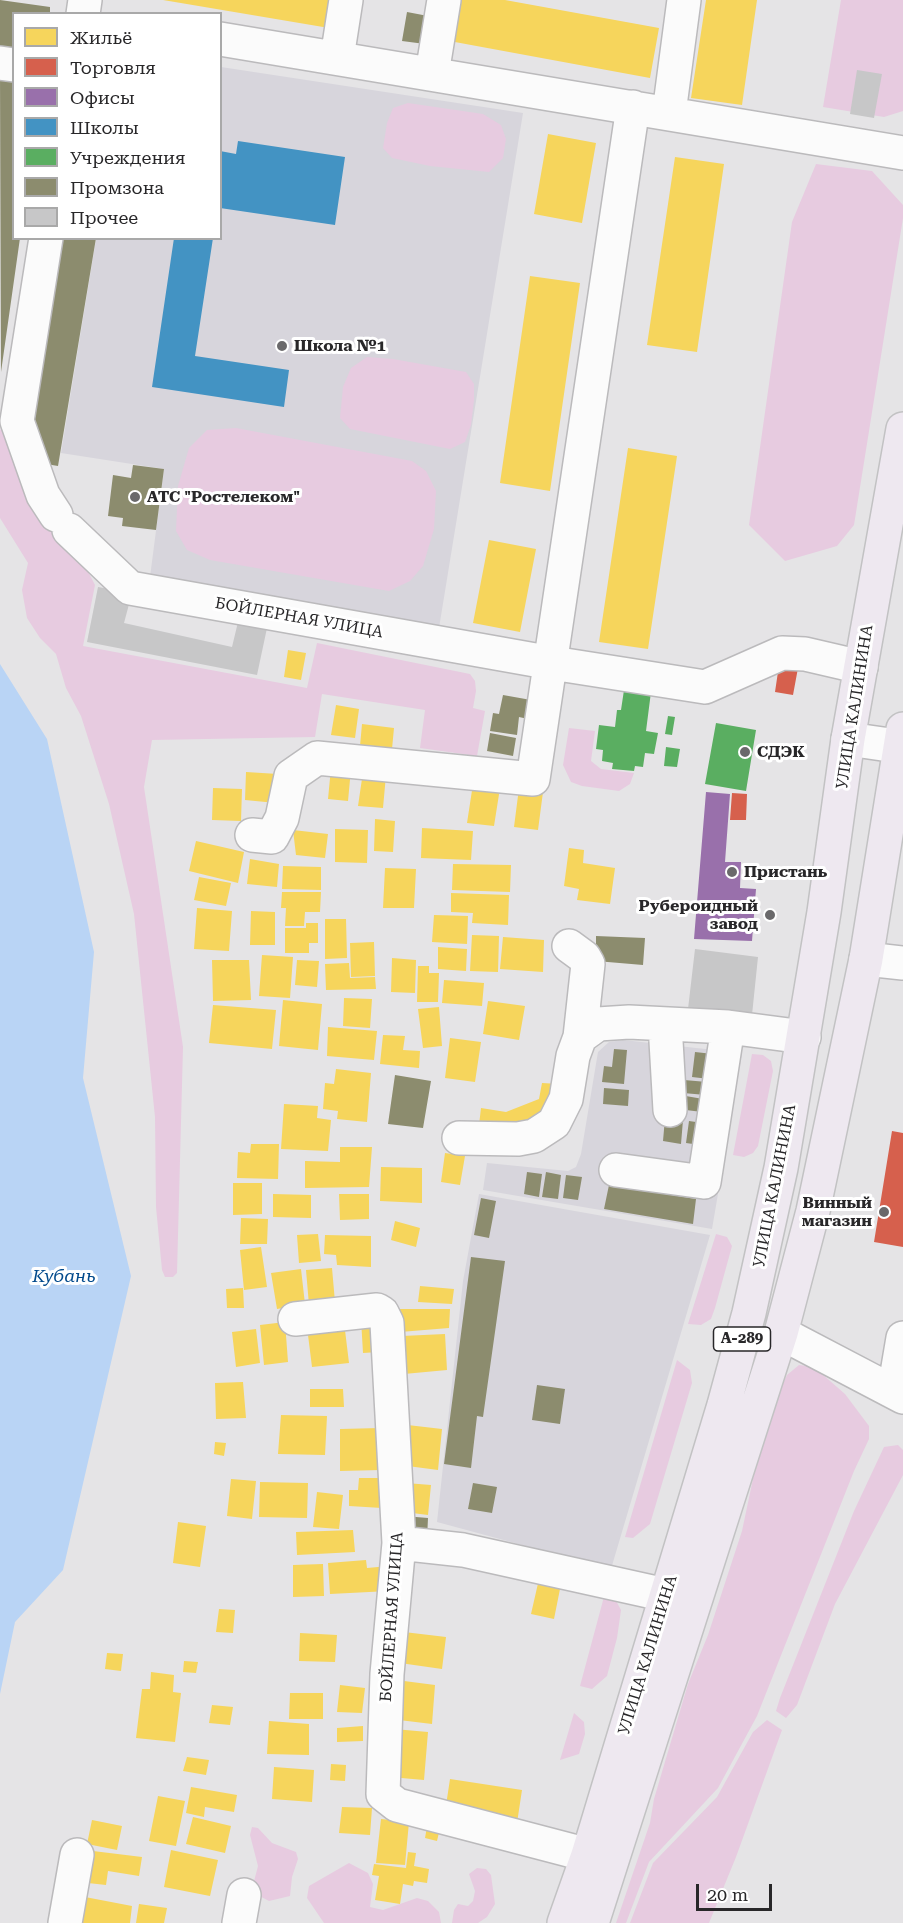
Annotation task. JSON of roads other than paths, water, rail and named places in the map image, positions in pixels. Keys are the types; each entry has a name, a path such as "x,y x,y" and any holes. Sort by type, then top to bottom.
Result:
{"highway":[{"name":"УЛИЦА КАЛИНИНА","path":"564,1923 588,1855 724,1405 749,1313 781,1168 804,1037 848,739 903,429"},
{"name":"УЛИЦА КАЛИНИНА","path":"592,1923 782,1333 813,1211 866,959 902,741"},
{"path":"794,1092 799,1111 805,1118 824,1120 835,1109"}],"street":[{"path":"337,58 346,0"},
{"path":"432,74 444,0"},
{"path":"669,113 684,0"},
{"path":"222,39 903,153"},
{"path":"252,835 272,837 282,818 291,776 317,758 533,779 633,107"},
{"path":"9,400 46,240"},
{"name":"БОЙЛЕРНАЯ УЛИЦА","path":"9,400 43,495 63,523 130,588 552,663 705,687 782,653 805,654 861,667"},
{"path":"848,739 902,741"},
{"path":"459,1138 518,1139 534,1136 554,1123 566,1099 573,1056 580,1037 588,964 584,957 569,946"},
{"path":"866,959 903,963"},
{"path":"580,1037 598,1024 665,1024 728,1028 804,1037"},
{"path":"665,1024 670,1110"},
{"path":"616,1170 704,1182 728,1028"},
{"name":"БОЙЛЕРНАЯ УЛИЦА","path":"295,1319 377,1310 382,1313 387,1323 399,1543 387,1674 382,1794 397,1805 588,1855"},
{"path":"782,1333 898,1394 903,1338"},
{"path":"399,1543 463,1550 666,1594"},
{"path":"65,1923 77,1855"}],"water":[{"name":"Кубань","path":"0,664 47,739 94,952 83,1078 131,1276 63,1570 15,1622 0,1694"}],"place":[{"name":"Школа №1","path":"282,346"},
{"name":"АТС \"Ростелеком\"","path":"135,497"},
{"name":"СДЭК","path":"745,752"},
{"name":"Пристань","path":"732,872"},
{"name":"Рубероидный завод","path":"770,915"},
{"name":"Винный магазин","path":"884,1212"}]}
